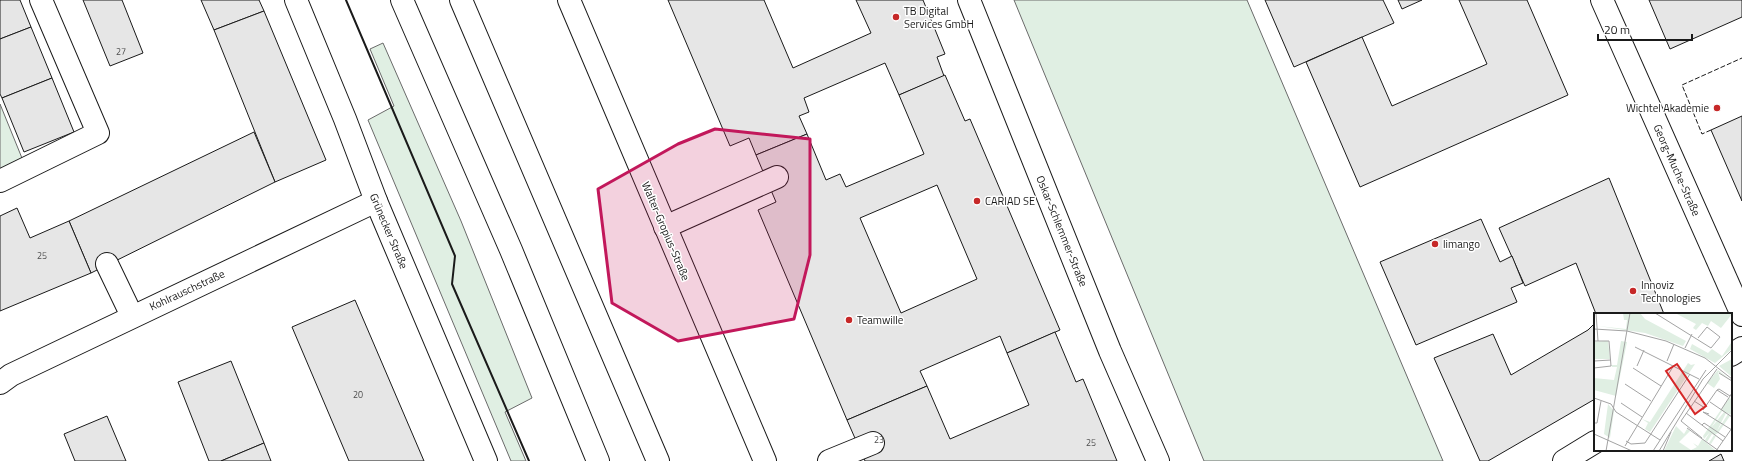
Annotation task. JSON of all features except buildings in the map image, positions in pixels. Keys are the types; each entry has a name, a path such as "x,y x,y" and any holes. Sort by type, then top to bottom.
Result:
{"main road":[{"path":"0,180 98,133 41,0"},
{"name":"Grünecker Straße","path":"296,0 376,201 486,461"},
{"path":"402,0 511,250 598,461"},
{"path":"461,0 658,461"},
{"name":"Walter-Gropius-Straße","path":"569,0 764,461"},
{"name":"Oskar-Schlemmer-Straße","path":"969,0 1107,344 1158,461"},
{"name":"Georg-Muche-Straße","path":"1602,0 1742,314"},
{"path":"665,227 777,177"},
{"name":"Kohlrauschstraße","path":"0,383 10,375 376,201"},
{"path":"107,264 132,316"},
{"path":"1732,354 1742,348"},
{"path":"829,461 873,442"},
{"path":"1564,461 1594,443"}],"highlighted area":[{"path":"715,129 810,139 810,255 794,319 678,341 612,303 598,189 678,144"}],"green space":[{"path":"1014,0 1247,0 1443,461 1204,461"},
{"path":"383,43 461,221 532,398 505,412 526,461 511,461 368,120 394,106 370,49"},
{"path":"0,104 26,168 0,181"}],"fence":[{"path":"1711,130 1702,134 1682,85 1742,58"}],"wall":[{"path":"346,0 455,256 452,284 529,461"}],"place":[{"name":"TB Digital Services GmbH","path":"896,17"},
{"name":"Wichtel Akademie","path":"1717,108"},
{"name":"CARIAD SE","path":"977,201"},
{"name":"limango","path":"1435,244"},
{"name":"Innoviz Technologies","path":"1633,291"},
{"name":"Teamwille","path":"849,320"}]}
